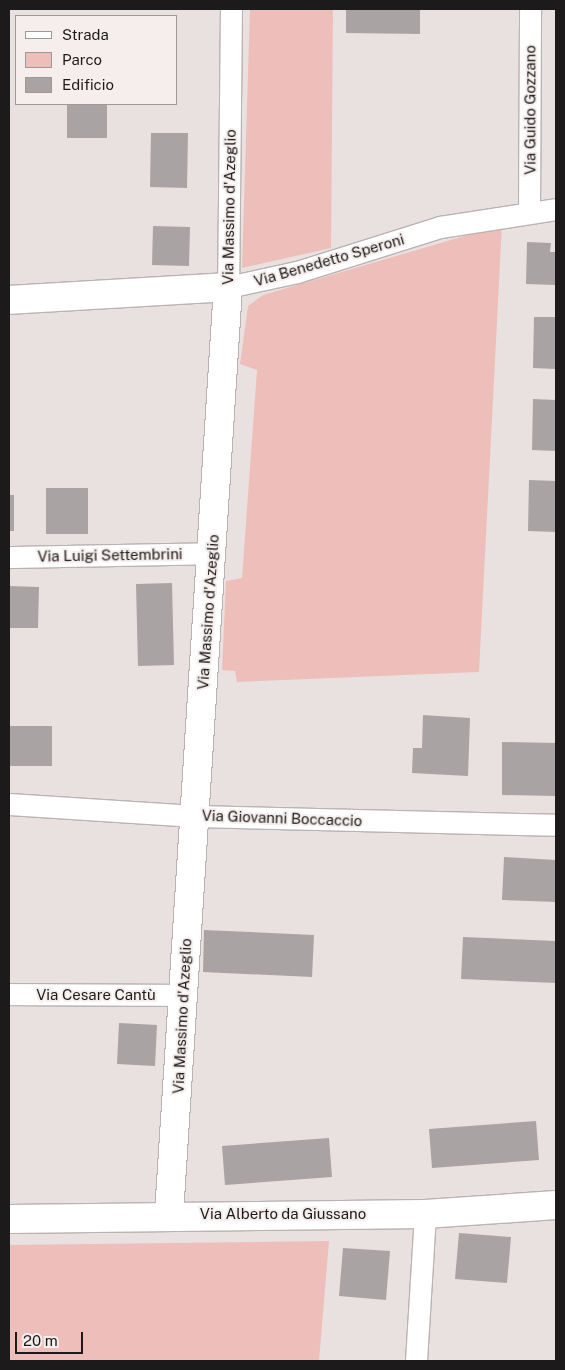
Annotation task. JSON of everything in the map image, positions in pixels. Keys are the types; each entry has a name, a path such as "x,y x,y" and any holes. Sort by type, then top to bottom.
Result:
{"street":[{"name":"Via Massimo d'Azeglio","path":"169,1214 228,287 231,9"},
{"name":"Via Guido Gozzano","path":"529,212 530,9"},
{"name":"Via Benedetto Speroni","path":"9,300 228,287 297,272 440,228 529,212 556,210"},
{"name":"Via Luigi Settembrini","path":"9,556 212,553"},
{"name":"Via Giovanni Boccaccio","path":"9,804 195,816 556,825"},
{"name":"Via Cesare Cantù","path":"9,994 182,996"},
{"name":"Via Alberto da Giussano","path":"9,1219 169,1214 426,1214 556,1205"},
{"path":"416,1361 426,1214"}],"green space":[{"path":"250,9 333,9 331,248 242,268"},
{"path":"502,225 479,672 237,682 235,671 222,670 226,581 242,578 257,370 240,364 248,306 263,295"},
{"path":"329,1241 319,1361 9,1361 9,1245"}],"building":[{"path":"346,9 420,9 420,34 346,33"},
{"path":"67,105 107,105 107,138 67,138"},
{"path":"151,133 188,133 187,188 150,187"},
{"path":"153,226 190,227 189,266 152,265"},
{"path":"527,242 551,243 550,252 556,252 556,285 526,284"},
{"path":"534,317 556,317 556,369 533,368"},
{"path":"533,399 556,400 556,451 532,450"},
{"path":"529,480 556,481 556,532 528,531"},
{"path":"46,488 88,488 88,534 46,534"},
{"path":"9,495 14,495 14,531 9,531"},
{"path":"172,583 174,665 138,666 136,584"},
{"path":"9,586 39,587 38,628 9,628"},
{"path":"423,715 470,718 468,776 412,773 413,748 422,748"},
{"path":"9,726 52,726 52,766 9,766"},
{"path":"502,742 556,743 556,796 502,795"},
{"path":"504,857 556,860 556,902 502,900"},
{"path":"204,930 314,935 312,977 203,972"},
{"path":"463,937 556,941 556,983 461,979"},
{"path":"119,1023 157,1025 155,1066 117,1064"},
{"path":"536,1121 539,1160 432,1168 429,1129"},
{"path":"329,1138 332,1177 225,1185 222,1146"},
{"path":"459,1233 511,1237 507,1283 455,1279"},
{"path":"343,1248 390,1251 386,1300 339,1296"}]}
